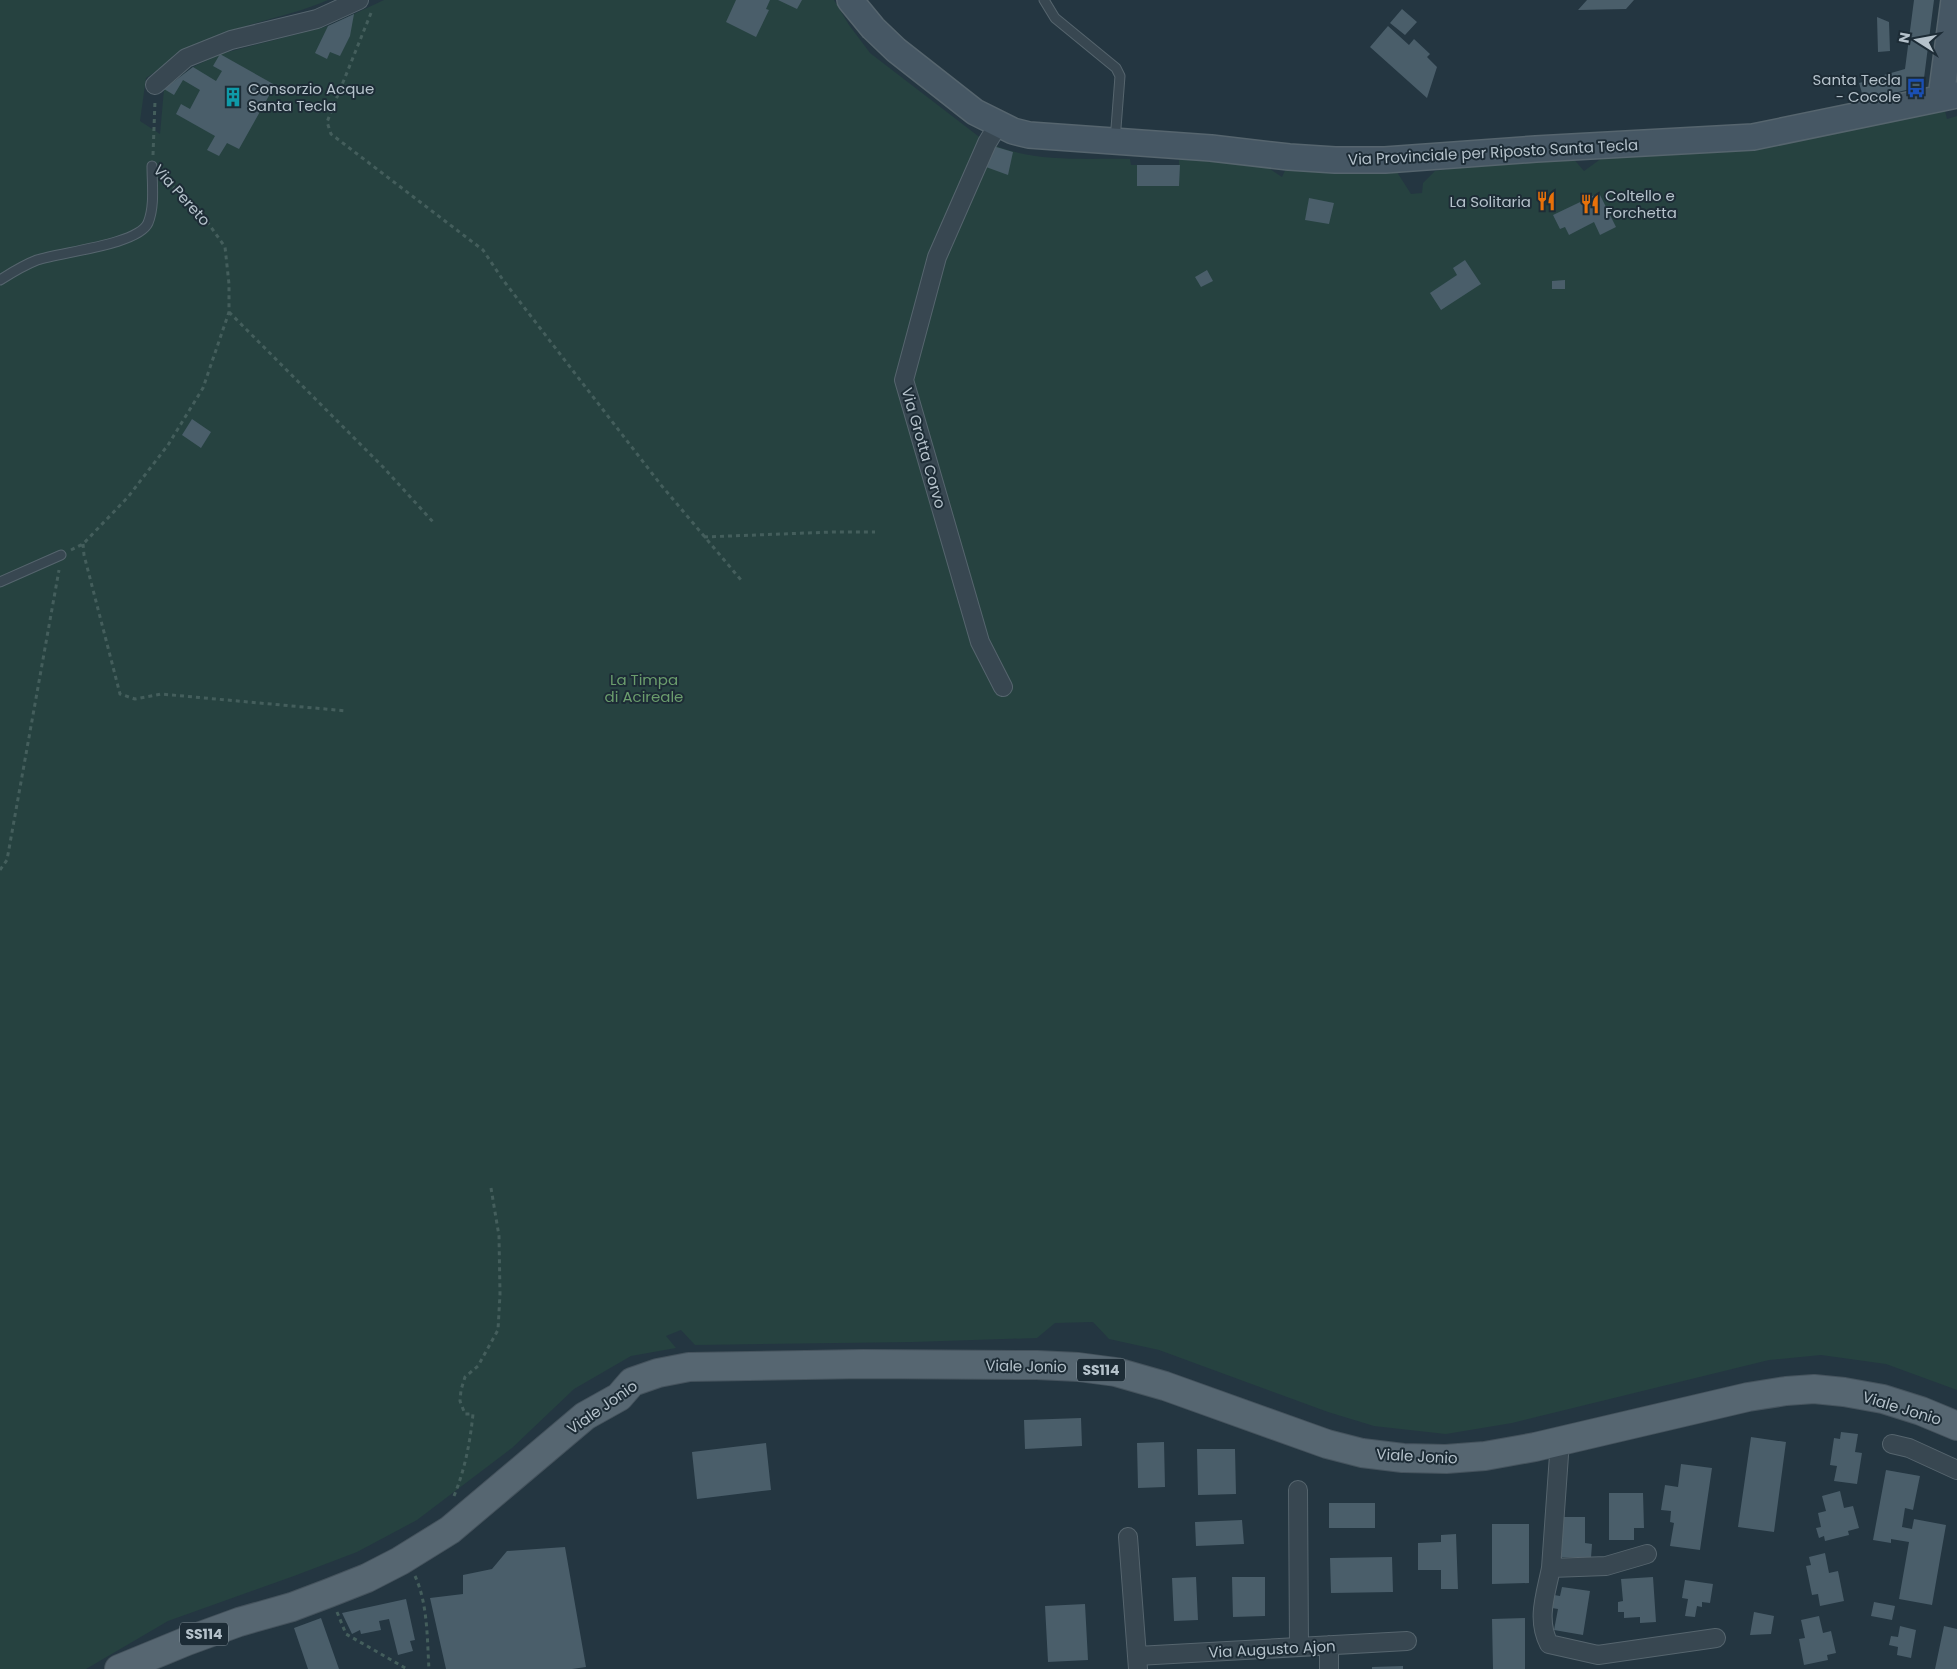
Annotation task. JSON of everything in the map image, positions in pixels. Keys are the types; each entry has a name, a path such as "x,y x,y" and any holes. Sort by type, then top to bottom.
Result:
{"main road":[{"name":"Viale Jonio","path":"153,1669 242,1631 292,1607 367,1578 400,1560 450,1530 586,1416 619,1397 632,1382 658,1373 688,1367 863,1364 1078,1367 1116,1372 1165,1386 1327,1444 1362,1452 1404,1458 1446,1459 1486,1456 1560,1441 1748,1397 1814,1389 1883,1399 1921,1411 1957,1426"},
{"name":"Viale Jonio","path":"119,1669 132,1662 239,1622 292,1607"}],"street":[{"name":"Via Provinciale per Riposto Santa Tecla","path":"850,0 873,28 896,50 975,112 1013,131 1029,134 1211,148 1289,157 1335,160 1385,160 1536,149 1754,137 1949,96"},
{"path":"1949,96 1954,0"},
{"path":"155,85 186,58 231,40 365,5"},
{"name":"Via Grotta Corvo","path":"998,125 987,143 938,257 904,380 980,642 1003,687"},
{"path":"1560,1441 1551,1568 1542,1618 1543,1632 1549,1644 1598,1655 1716,1638"},
{"path":"1892,1444 1909,1448 1957,1470"},
{"path":"1298,1490 1299,1647"},
{"path":"1128,1536 1138,1663"},
{"path":"1551,1568 1606,1566 1647,1554"},
{"name":"Via Augusto Ajon","path":"1138,1663 1299,1647 1408,1641"},
{"path":"1328,1645 1329,1669"}],"lane":[{"path":"1044,0 1054,18 1116,68 1120,76 1115,141"},
{"path":"0,280 37,260 135,236 147,225 152,210 152,166"},
{"path":"0,582 61,555"}],"path":[{"path":"365,5 327,122 330,134 483,250 503,280 660,485 741,580"},
{"name":"Via Pereto","path":"61,555 84,544 128,497 168,445 203,388 229,312 229,284 225,247 206,220 152,166 155,85"},
{"path":"229,312 382,467 434,523"},
{"path":"704,537 874,532"},
{"path":"84,544 84,555 120,694 135,699 161,694 347,711"},
{"path":"0,870 7,860 61,555"},
{"path":"454,1497 463,1475 470,1443 473,1414 465,1414 460,1401 461,1390 465,1377 478,1366 498,1330 500,1294 499,1236 491,1188"},
{"path":"413,1571 419,1585 425,1616 429,1669"},
{"path":"336,1610 346,1634 407,1669"}],"green space":[{"name":"La Timpa di Acireale","path":"0,0 328,0 296,12 216,36 187,51 146,78 140,121 160,134 164,89 193,67 220,54 328,26 384,0 834,0 849,25 870,53 982,139 999,147 1017,153 1054,158 1130,159 1131,165 1179,165 1179,159 1216,158 1261,163 1282,177 1288,164 1395,169 1411,194 1422,193 1423,183 1435,171 1501,161 1571,156 1584,171 1602,158 1748,149 1939,110 1945,111 1947,119 1957,116 1957,1390 1886,1364 1821,1355 1769,1360 1512,1423 1446,1434 1374,1426 1328,1412 1159,1350 1109,1339 1093,1322 1055,1323 1037,1338 913,1342 695,1345 681,1330 666,1336 676,1348 631,1356 574,1389 512,1448 417,1520 357,1552 168,1621 86,1669 0,1669"}],"building":[{"path":"736,0 770,0 766,9 769,10 756,37 726,22"},
{"path":"778,0 802,0 797,9"},
{"path":"1587,0 1634,0 1626,9 1578,10"},
{"path":"1914,0 1934,0 1923,86 1864,100 1859,83 1884,77 1884,75 1905,69"},
{"path":"1402,9 1417,22 1405,35 1390,23"},
{"path":"354,14 350,36 340,56 330,52 327,59 315,53 328,26"},
{"path":"1877,17 1889,22 1890,51 1878,52"},
{"path":"1388,26 1409,45 1414,39 1430,54 1427,57 1437,67 1427,98 1370,47"},
{"name":"Consorzio Acque Santa Tecla","path":"220,54 275,85 239,149 227,143 219,156 207,150 215,136 176,114 181,104 190,109 200,90 183,80 174,95 164,89 193,67 216,81 222,71 213,66"},
{"path":"993,146 1013,152 1008,175 986,167"},
{"path":"1137,165 1180,165 1179,186 1137,186"},
{"name":"Coltello e Forchetta","path":"1599,193 1616,227 1600,235 1594,222 1569,235 1565,227 1560,229 1553,215"},
{"path":"1309,198 1334,203 1329,224 1305,220"},
{"path":"1465,260 1481,284 1441,310 1430,293 1457,275 1453,268"},
{"path":"1207,270 1213,281 1201,287 1195,277"},
{"path":"1565,280 1565,289 1552,289 1552,281"},
{"path":"192,419 211,432 201,448 182,435"},
{"path":"1081,1418 1082,1446 1025,1449 1024,1420"},
{"path":"1841,1432 1858,1434 1855,1452 1862,1453 1857,1484 1834,1481 1837,1466 1830,1465 1834,1438 1840,1439"},
{"path":"1751,1437 1786,1442 1774,1532 1738,1527"},
{"path":"1164,1442 1165,1487 1138,1488 1137,1443"},
{"path":"766,1443 771,1490 697,1499 692,1452"},
{"path":"1197,1449 1235,1449 1236,1494 1198,1495"},
{"path":"1681,1464 1712,1468 1700,1550 1670,1546 1674,1523 1670,1522 1671,1511 1661,1510 1665,1485 1678,1487"},
{"path":"1886,1470 1920,1476 1913,1510 1905,1508 1902,1527 1912,1529 1914,1519 1946,1525 1932,1605 1899,1599 1909,1542 1891,1539 1891,1543 1873,1540"},
{"path":"1840,1491 1844,1508 1853,1506 1859,1528 1848,1531 1849,1535 1825,1541 1824,1536 1819,1538 1816,1528 1821,1527 1818,1513 1826,1511 1822,1496"},
{"path":"1609,1493 1643,1493 1644,1528 1634,1528 1634,1540 1609,1540"},
{"path":"1329,1503 1375,1503 1375,1528 1329,1528"},
{"path":"1559,1517 1585,1517 1585,1543 1592,1544 1591,1558 1558,1557"},
{"path":"1242,1520 1244,1544 1196,1546 1195,1522"},
{"path":"1492,1524 1529,1524 1529,1583 1492,1584"},
{"path":"1456,1534 1458,1589 1441,1589 1441,1570 1418,1570 1418,1543 1441,1542 1441,1535"},
{"path":"565,1547 586,1667 572,1669 446,1669 430,1598 463,1594 463,1575 492,1569 507,1551"},
{"path":"1825,1553 1829,1573 1838,1571 1844,1601 1820,1606 1818,1594 1812,1595 1806,1566 1811,1565 1809,1557"},
{"path":"1392,1557 1393,1592 1331,1593 1330,1558"},
{"path":"1196,1577 1198,1620 1174,1621 1172,1578"},
{"path":"1232,1577 1265,1577 1265,1616 1233,1617"},
{"path":"1653,1577 1656,1622 1640,1623 1640,1617 1624,1618 1624,1612 1618,1612 1618,1602 1623,1601 1621,1579"},
{"path":"1685,1580 1713,1584 1710,1603 1702,1602 1702,1607 1697,1606 1695,1617 1685,1616 1688,1599 1682,1598"},
{"path":"1562,1587 1590,1591 1583,1635 1554,1630 1558,1609 1552,1608 1554,1595 1560,1596"},
{"path":"406,1599 415,1640 410,1641 413,1651 398,1655 389,1619 379,1621 381,1630 361,1634 360,1630 352,1634 342,1613"},
{"path":"1874,1602 1895,1606 1892,1620 1871,1616"},
{"path":"1085,1604 1088,1660 1048,1662 1045,1606"},
{"path":"1754,1612 1774,1616 1771,1634 1750,1635"},
{"path":"1819,1616 1823,1633 1831,1631 1836,1653 1827,1655 1828,1660 1804,1665 1799,1639 1805,1638 1801,1620"},
{"path":"321,1618 339,1669 308,1669 294,1628"},
{"path":"1525,1618 1525,1669 1493,1669 1492,1619"},
{"path":"1900,1626 1916,1630 1911,1658 1897,1655 1898,1647 1889,1645 1891,1636 1898,1637"},
{"path":"1944,1626 1957,1629 1957,1669 1935,1669"},
{"path":"1403,1666 1403,1669 1372,1669 1372,1667"}],"place":[{"name":"Santa Tecla - Cocole","path":"1916,88"},
{"name":"Consorzio Acque Santa Tecla","path":"233,97"},
{"name":"La Solitaria","path":"1546,201"},
{"name":"Coltello e Forchetta","path":"1590,204"}]}
